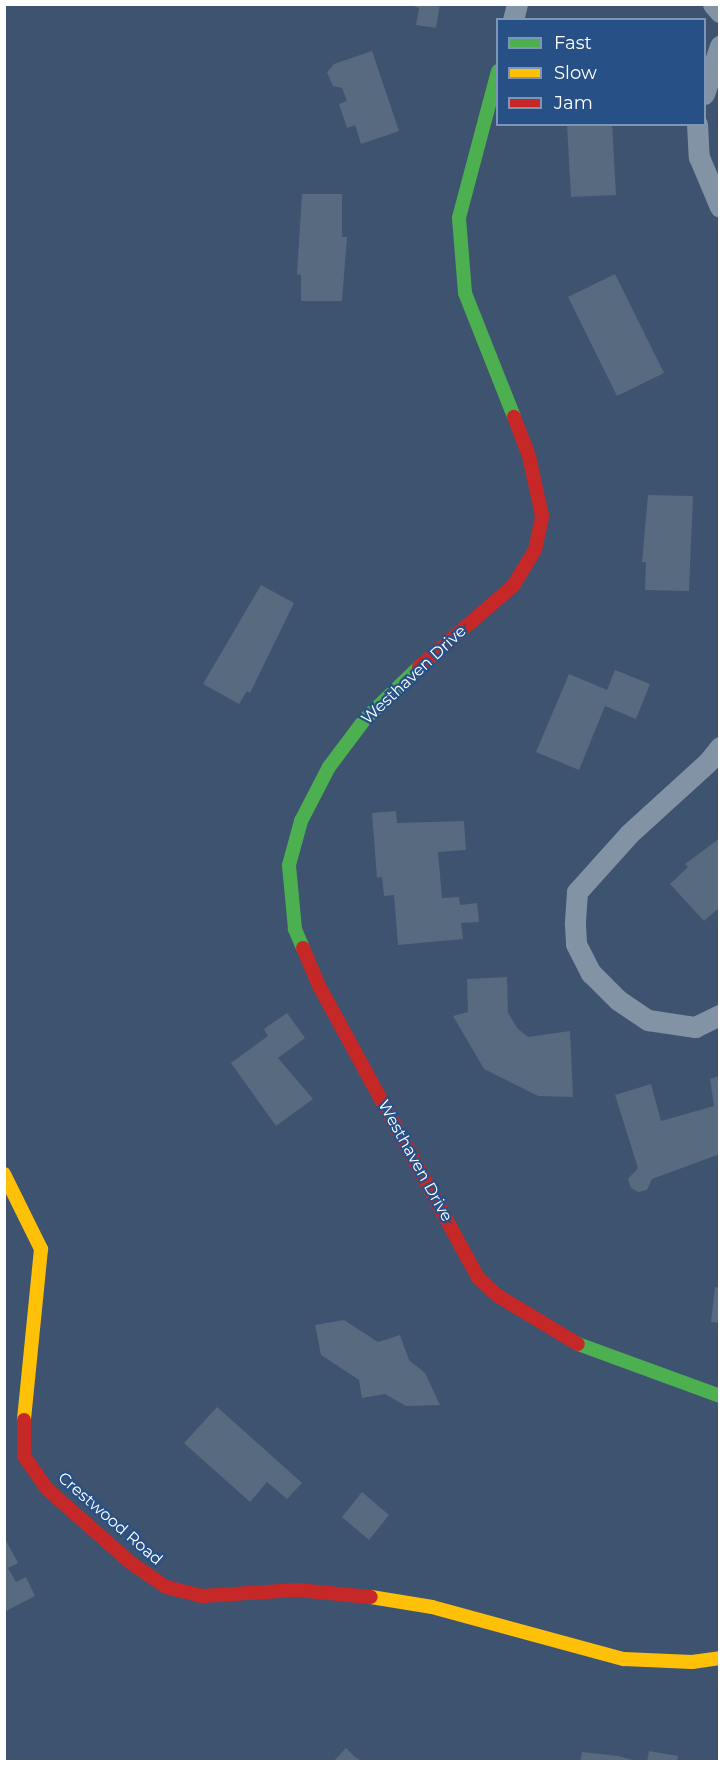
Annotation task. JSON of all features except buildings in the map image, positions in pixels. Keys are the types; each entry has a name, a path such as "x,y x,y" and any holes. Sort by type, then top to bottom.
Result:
{"street":[{"path":"713,4 720,12"},
{"path":"706,91 720,46"},
{"name":"Westhaven Drive","path":"496,78 474,149 459,218 465,293 529,456 543,516 535,550 513,586 402,682 365,719 329,767 301,821 289,865 295,929 318,984 478,1278 498,1296 578,1344 720,1396"},
{"path":"697,126 699,157 720,207"},
{"path":"720,747 708,762 629,834 577,892 575,924 576,944 591,973 618,1000 648,1020 695,1027 720,1015"},
{"name":"Crestwood Road","path":"4,1174 41,1249 24,1401 24,1456 47,1489 131,1563 166,1587 202,1596 297,1590 338,1592 432,1607 624,1659 692,1662 720,1658"}],"traffic: fast":[{"path":"496,79 459,218 465,293 514,417"},
{"path":"303,948 295,929 289,865 301,821 329,767 365,719 419,667"},
{"path":"578,1344 720,1396"}],"traffic: slow":[{"path":"4,1174 41,1249 24,1420"},
{"path":"371,1597 432,1607 624,1659 692,1662 720,1658"}],"traffic: jam":[{"path":"419,667 513,586 535,550 542,516 529,456 514,417"},
{"path":"303,948 318,984 478,1278 498,1296 578,1344"},
{"path":"24,1420 24,1456 47,1489 131,1563 166,1587 202,1596 297,1590 371,1597"}]}
